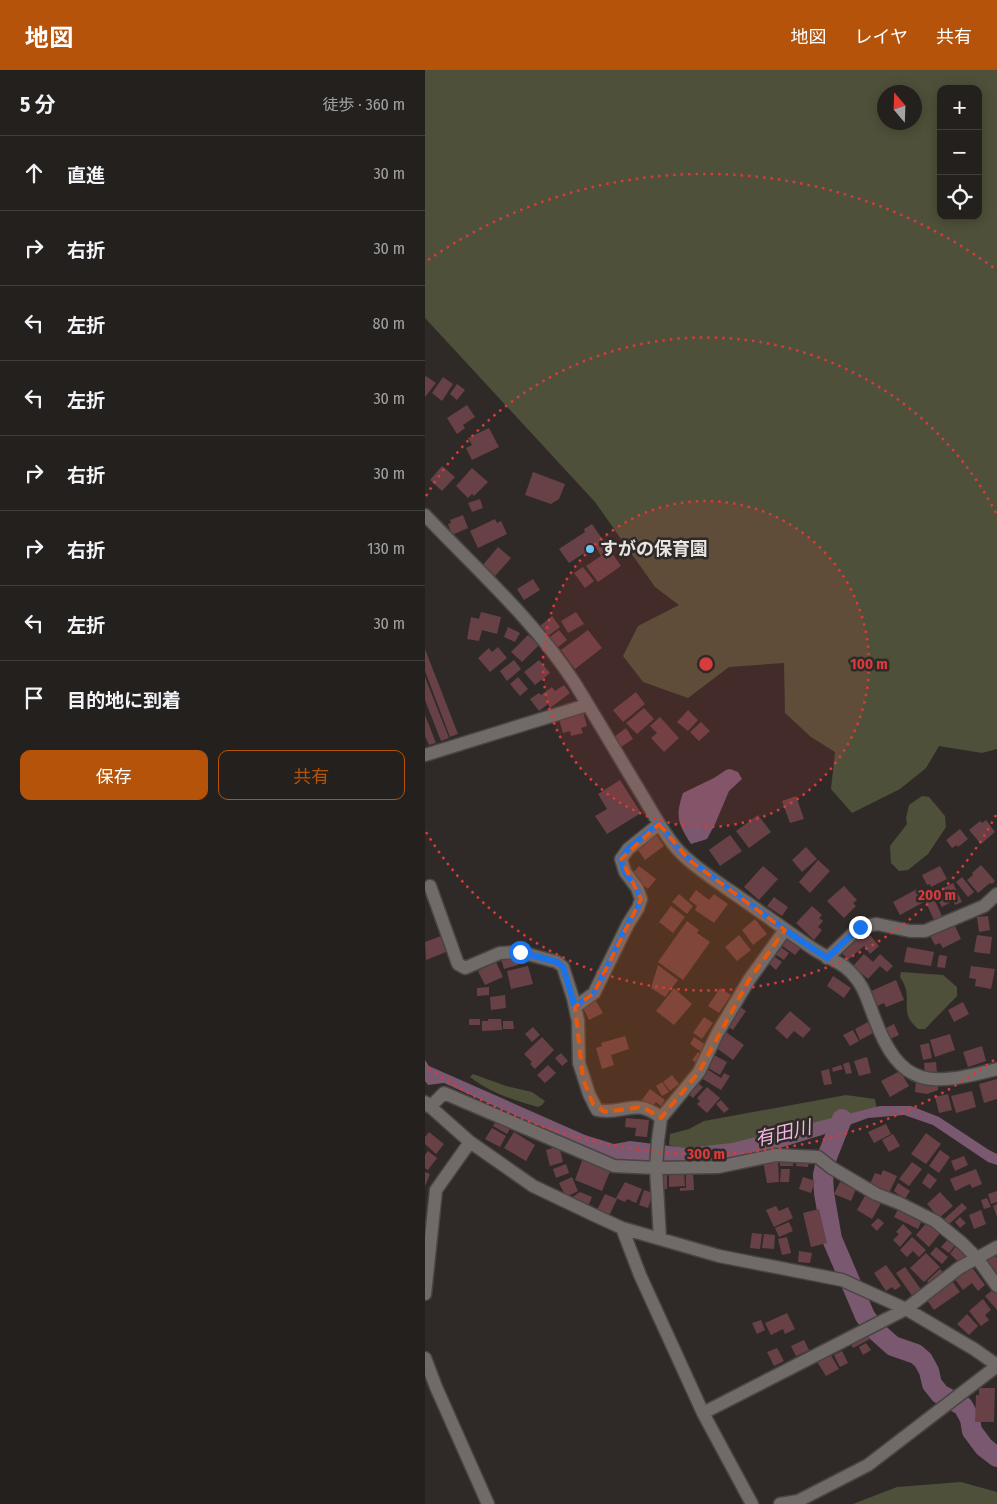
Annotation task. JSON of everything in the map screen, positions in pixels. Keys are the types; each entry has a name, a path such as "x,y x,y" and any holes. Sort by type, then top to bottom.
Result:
{"street":[{"path":"425,515 533,627 573,681 659,824 678,850 785,930 827,958 844,966 862,985 880,1033 889,1050 900,1064 914,1075 930,1080 947,1079 997,1069"},
{"path":"425,755 587,705"},
{"path":"575,1007 594,994 641,899 637,888 625,872 621,859 628,849 659,824"},
{"path":"430,886 458,964 465,968 500,953 520,952 557,962 563,967 578,1021 579,1063 589,1094 597,1110 605,1112 642,1107 661,1118"},
{"path":"827,958 860,927 877,924 910,931 925,931 984,906 997,894"},
{"path":"660,1239 656,1168 661,1118 699,1072 717,1034 749,980 785,930"},
{"path":"781,1504 798,1500 868,1465 997,1366 974,1349 906,1309 842,1280 719,1256 622,1228 533,1186 470,1142 427,1104 444,1093 614,1166 656,1168 718,1167 776,1156 818,1157 832,1168 876,1194 935,1221 977,1258 997,1286"},
{"path":"425,1294 436,1190 470,1142"},
{"path":"622,1228 640,1275 703,1413 752,1504"},
{"path":"703,1413 906,1309 959,1268 997,1247"},
{"path":"425,1358 489,1504"}],"highlighted area":[{"path":"659,824 689,860 785,930 749,980 699,1072 661,1118 642,1107 605,1112 593,1104 583,1079 575,1007 594,993 641,899 621,859"}],"green space":[{"path":"425,70 997,70 997,749 982,753 939,746 926,768 900,789 852,813 831,789 835,752 811,737 785,713 784,663 729,667 688,698 643,682 623,656 638,626 679,605 655,587 595,502 425,318"},
{"path":"922,796 929,797 945,816 946,827 928,854 908,870 899,871 891,863 890,846 907,824 906,818 909,805"},
{"path":"901,972 943,975 957,987 957,996 925,1029 918,1029 908,1015 907,995 900,977"},
{"path":"473,1074 506,1086 532,1092 545,1101 538,1107 511,1099 478,1083 470,1077"},
{"path":"846,1095 875,1099 877,1110 751,1144 689,1151 669,1145 670,1134 689,1129 704,1121"},
{"path":"961,1482 997,1492 997,1504 853,1504 897,1487"}],"water":[{"path":"730,769 738,772 742,779 729,791 707,839 691,844 679,820 679,808 683,793"},
{"name":"有田川","path":"425,1060 429,1066 585,1135 614,1144 630,1141 686,1148 732,1143 880,1106 911,1106 939,1117 997,1154 997,1165 988,1162 933,1125 904,1115 868,1118 822,1135 760,1154 677,1166 622,1164 444,1083 428,1085 425,1081"}],"building":[{"path":"425,377 436,383 425,397"},
{"path":"443,377 453,384 442,401 432,393"},
{"path":"457,384 465,390 457,400 450,394"},
{"path":"467,405 475,417 463,425 465,428 457,434 447,418"},
{"path":"489,428 499,447 472,460 466,448 472,445 468,438"},
{"path":"442,466 455,477 442,491 430,480"},
{"path":"472,468 488,482 474,496 472,494 468,498 456,486"},
{"path":"533,472 565,484 559,499 551,504 525,495"},
{"path":"480,499 483,508 472,512 468,503"},
{"path":"463,515 468,528 452,535 448,524 451,523 450,520"},
{"path":"495,519 497,523 501,521 507,534 478,548 470,531"},
{"path":"592,524 621,566 598,582 586,566 601,556 595,546 569,563 559,549 585,532 584,529"},
{"path":"498,547 511,558 495,576 482,566"},
{"path":"583,567 594,581 585,588 574,573"},
{"path":"533,579 540,590 524,600 517,589"},
{"path":"481,612 501,617 497,634 482,630 479,641 467,639 471,617 479,619"},
{"path":"576,612 584,624 568,633 561,621"},
{"path":"552,616 560,627 548,636 540,626"},
{"path":"508,627 520,633 515,642 504,637"},
{"path":"559,630 567,640 558,647 550,637"},
{"path":"588,630 602,648 575,669 561,650"},
{"path":"528,635 539,645 522,662 511,652"},
{"path":"498,647 507,658 490,672 478,658 489,648 492,652"},
{"path":"425,649 458,734 450,737 425,671"},
{"path":"514,660 521,669 507,681 500,671"},
{"path":"539,660 550,673 535,685 524,672"},
{"path":"425,677 449,738 441,741 425,700"},
{"path":"518,677 528,689 520,696 510,684"},
{"path":"564,685 570,693 550,708 548,704 539,711 530,699 539,693 541,695 552,687 555,691"},
{"path":"636,692 645,704 623,722 613,710"},
{"path":"644,708 654,719 637,734 626,723"},
{"path":"688,710 698,720 688,731 677,722"},
{"path":"583,712 587,726 581,728 583,733 571,736 570,731 563,733 559,719"},
{"path":"425,715 436,743 429,745 425,736"},
{"path":"660,717 679,738 664,752 651,738 657,733 650,726"},
{"path":"701,722 710,731 699,741 690,732"},
{"path":"626,728 633,739 621,747 614,737"},
{"path":"620,780 641,813 607,834 595,816 607,809 598,794"},
{"path":"796,796 804,819 790,823 782,801"},
{"path":"758,815 771,832 749,848 736,831"},
{"path":"986,820 995,832 981,844 969,830 980,821 982,823"},
{"path":"960,829 968,839 958,847 957,845 952,848 946,840"},
{"path":"654,831 664,846 645,860 638,850 645,845 642,840"},
{"path":"730,835 742,851 720,866 709,850"},
{"path":"806,847 817,859 802,872 792,860"},
{"path":"818,860 830,871 810,893 799,882"},
{"path":"981,865 995,881 978,893 967,880"},
{"path":"639,866 656,879 648,889 631,875"},
{"path":"763,866 778,879 759,900 744,887"},
{"path":"940,866 947,879 931,887 930,884 927,885 922,875"},
{"path":"962,877 974,892 968,897 956,882"},
{"path":"953,883 962,902 955,905 953,901 942,907 934,893"},
{"path":"844,886 857,900 853,903 856,906 844,918 827,901"},
{"path":"917,889 924,902 900,915 893,902"},
{"path":"696,890 709,900 714,894 728,904 714,923 695,910 697,906 689,900"},
{"path":"931,892 942,916 934,920 923,896"},
{"path":"679,894 693,906 687,914 672,902"},
{"path":"774,897 788,907 782,916 767,906"},
{"path":"671,906 685,917 673,933 659,922"},
{"path":"812,906 822,915 819,918 823,921 818,927 822,930 814,940 796,923"},
{"path":"988,916 990,930 979,932 977,917"},
{"path":"755,919 767,934 753,945 742,930"},
{"path":"687,921 699,930 697,933 710,942 683,980 658,962"},
{"path":"954,924 961,939 943,948 940,943 935,945 930,936"},
{"path":"861,931 867,938 870,935 879,946 870,954 864,946 848,960 841,952"},
{"path":"739,935 751,950 737,961 725,947"},
{"path":"977,935 992,937 990,954 974,952"},
{"path":"441,936 446,952 426,960 425,942"},
{"path":"786,937 801,948 795,955 781,945"},
{"path":"778,945 789,953 784,960 773,953"},
{"path":"907,947 934,952 931,966 904,962"},
{"path":"864,954 873,962 880,954 893,966 887,972 880,966 868,979 853,966"},
{"path":"515,955 518,965 504,969 501,959"},
{"path":"772,955 782,962 776,970 767,962"},
{"path":"939,955 947,956 945,968 937,967"},
{"path":"496,962 503,977 485,985 478,971"},
{"path":"658,965 678,980 665,997 651,988"},
{"path":"528,966 533,984 511,989 507,971"},
{"path":"971,966 995,969 991,989 975,986 976,979 969,978"},
{"path":"833,976 851,988 844,998 827,986"},
{"path":"896,980 904,1000 886,1007 884,1003 875,1007 869,992"},
{"path":"489,987 489,995 477,996 477,988"},
{"path":"674,988 692,1004 674,1025 656,1011"},
{"path":"720,988 731,995 719,1013 708,1006"},
{"path":"505,995 506,1008 491,1010 490,997"},
{"path":"596,1001 603,1013 589,1020 583,1008"},
{"path":"963,1002 969,1014 954,1022 948,1010"},
{"path":"740,1007 746,1011 733,1030 727,1026"},
{"path":"790,1011 811,1029 803,1038 794,1031 787,1039 775,1028"},
{"path":"704,1017 713,1023 702,1039 693,1033"},
{"path":"469,1019 480,1019 480,1025 469,1025"},
{"path":"488,1019 501,1019 502,1030 482,1031 482,1021 488,1021"},
{"path":"503,1021 513,1021 514,1029 503,1029"},
{"path":"868,1022 873,1033 860,1040 855,1029"},
{"path":"894,1024 899,1035 890,1039 886,1028"},
{"path":"533,1027 540,1035 532,1042 525,1034"},
{"path":"853,1030 859,1041 850,1046 843,1035"},
{"path":"726,1032 744,1045 733,1060 715,1047"},
{"path":"950,1034 955,1050 935,1057 930,1040"},
{"path":"625,1036 629,1049 611,1055 614,1065 602,1069 596,1048 602,1046 601,1043"},
{"path":"542,1037 554,1050 535,1069 530,1064 532,1062 524,1054"},
{"path":"694,1037 709,1047 704,1054 690,1044"},
{"path":"929,1043 932,1058 923,1060 920,1045"},
{"path":"982,1046 986,1061 968,1067 963,1052"},
{"path":"698,1052 706,1057 700,1065 692,1060"},
{"path":"561,1053 568,1061 562,1066 555,1058"},
{"path":"712,1054 727,1062 720,1075 705,1066"},
{"path":"867,1057 871,1073 859,1076 854,1061"},
{"path":"849,1062 852,1073 846,1074 843,1064"},
{"path":"936,1062 937,1073 925,1074 924,1063"},
{"path":"548,1065 556,1073 545,1083 537,1075"},
{"path":"841,1065 843,1069 833,1072 832,1068"},
{"path":"707,1069 721,1078 724,1073 730,1076 721,1090 701,1078"},
{"path":"829,1069 832,1084 824,1085 821,1071"},
{"path":"900,1071 909,1086 890,1097 881,1081"},
{"path":"672,1075 679,1084 670,1091 663,1082"},
{"path":"997,1079 997,1099 984,1103 979,1084"},
{"path":"916,1081 938,1083 938,1090 927,1094 915,1092"},
{"path":"662,1082 669,1092 662,1096 656,1086"},
{"path":"696,1082 703,1087 693,1098 686,1092"},
{"path":"707,1087 720,1098 707,1113 697,1104 700,1101 697,1098"},
{"path":"650,1089 665,1100 661,1106 656,1102 651,1109 641,1101"},
{"path":"972,1091 976,1107 956,1113 951,1096"},
{"path":"948,1094 952,1110 939,1113 935,1097"},
{"path":"721,1100 729,1109 724,1113 716,1104"},
{"path":"498,1118 511,1127 507,1134 493,1126"},
{"path":"626,1118 649,1120 647,1137 635,1136 636,1128 625,1127"},
{"path":"886,1124 891,1134 874,1143 868,1132"},
{"path":"492,1128 506,1136 500,1147 485,1139"},
{"path":"429,1132 444,1144 436,1154 425,1144 425,1137"},
{"path":"514,1132 535,1145 526,1161 504,1148"},
{"path":"926,1133 941,1144 926,1164 911,1154"},
{"path":"893,1134 900,1146 889,1152 882,1140"},
{"path":"559,1146 563,1162 550,1166 546,1150"},
{"path":"940,1150 950,1157 939,1173 929,1166"},
{"path":"428,1151 437,1158 428,1170 425,1168 425,1155"},
{"path":"964,1156 968,1165 955,1171 951,1161"},
{"path":"780,1157 793,1157 793,1166 780,1166"},
{"path":"797,1157 809,1158 808,1167 796,1166"},
{"path":"583,1158 611,1169 602,1191 575,1180"},
{"path":"778,1160 779,1182 767,1183 763,1161"},
{"path":"912,1162 922,1169 909,1186 899,1179"},
{"path":"566,1164 569,1173 556,1178 553,1169"},
{"path":"781,1169 790,1169 789,1182 780,1182"},
{"path":"976,1169 982,1184 972,1188 970,1184 955,1191 950,1179"},
{"path":"883,1170 897,1176 889,1193 870,1184 875,1173 881,1175"},
{"path":"693,1171 694,1190 680,1191 680,1188 686,1188 686,1172"},
{"path":"425,1172 430,1174 425,1186"},
{"path":"660,1173 667,1173 667,1189 660,1189"},
{"path":"669,1173 684,1173 685,1186 669,1187"},
{"path":"928,1173 937,1180 930,1189 922,1183"},
{"path":"572,1177 578,1191 566,1197 559,1183"},
{"path":"803,1177 815,1181 811,1193 799,1189"},
{"path":"625,1182 642,1189 636,1203 627,1199 625,1202 616,1198"},
{"path":"840,1182 856,1189 851,1201 834,1194"},
{"path":"898,1183 910,1191 905,1199 894,1191"},
{"path":"644,1190 653,1193 648,1208 639,1205"},
{"path":"997,1191 997,1202 991,1204 988,1194"},
{"path":"580,1192 592,1197 587,1209 568,1200"},
{"path":"940,1192 953,1206 939,1218 927,1204"},
{"path":"605,1194 617,1199 608,1218 596,1212"},
{"path":"866,1194 881,1203 872,1219 857,1210"},
{"path":"987,1198 991,1207 984,1209 981,1200"},
{"path":"962,1203 967,1208 947,1226 942,1221"},
{"path":"997,1204 997,1217 993,1206"},
{"path":"776,1206 779,1211 788,1207 793,1218 774,1227 766,1210"},
{"path":"899,1207 923,1218 918,1229 894,1217"},
{"path":"819,1209 827,1243 811,1247 803,1213"},
{"path":"981,1210 986,1224 974,1229 969,1215"},
{"path":"960,1217 966,1223 960,1228 955,1222"},
{"path":"878,1218 884,1223 877,1231 871,1225"},
{"path":"928,1221 941,1232 929,1247 916,1235"},
{"path":"789,1222 793,1231 779,1237 775,1228"},
{"path":"903,1224 912,1233 900,1247 893,1240 899,1234 896,1232"},
{"path":"752,1233 762,1234 760,1249 750,1248"},
{"path":"764,1234 775,1235 774,1249 762,1248"},
{"path":"787,1237 791,1253 782,1255 778,1239"},
{"path":"912,1237 926,1250 919,1257 913,1251 907,1257 900,1250"},
{"path":"949,1238 956,1244 949,1253 941,1247"},
{"path":"956,1246 969,1257 962,1265 950,1254"},
{"path":"936,1247 948,1257 942,1264 930,1254"},
{"path":"799,1251 812,1253 810,1263 798,1262"},
{"path":"993,1252 997,1258 997,1280 982,1259"},
{"path":"926,1253 940,1267 924,1282 910,1268"},
{"path":"886,1265 901,1286 895,1290 892,1287 886,1291 874,1273"},
{"path":"971,1266 985,1285 978,1291 972,1283 963,1290 954,1278"},
{"path":"905,1267 922,1291 913,1297 896,1273"},
{"path":"940,1269 946,1276 933,1287 927,1281"},
{"path":"952,1281 960,1292 934,1310 926,1299"},
{"path":"994,1289 997,1293 997,1310 985,1296"},
{"path":"983,1299 991,1310 985,1315 989,1320 981,1326 969,1311"},
{"path":"787,1313 795,1329 785,1334 783,1329 771,1335 765,1323"},
{"path":"967,1314 978,1326 969,1335 957,1324"},
{"path":"761,1320 765,1330 757,1334 752,1323"},
{"path":"866,1331 870,1339 853,1348 849,1340"},
{"path":"804,1340 809,1350 796,1356 791,1346"},
{"path":"866,1343 871,1350 863,1355 859,1347"},
{"path":"777,1348 784,1361 774,1366 767,1352"},
{"path":"842,1351 848,1363 840,1367 834,1355"},
{"path":"829,1352 839,1369 826,1376 816,1360"},
{"path":"979,1388 995,1388 994,1422 975,1422 976,1395 979,1395"}],"waterway":[{"path":"842,1119 827,1157 823,1175 824,1193 832,1239 865,1316 875,1330 893,1346 916,1354 923,1360 929,1371 932,1384 940,1394 963,1406 970,1419 972,1431 984,1447 997,1457"}],"place":[{"name":"すがの保育園","path":"590,549"}],"route":[{"path":"520,952 557,962 563,967 575,1007 594,994 641,899 637,888 625,872 621,859 628,849 659,824 678,850 704,872 827,958 860,927"}]}
